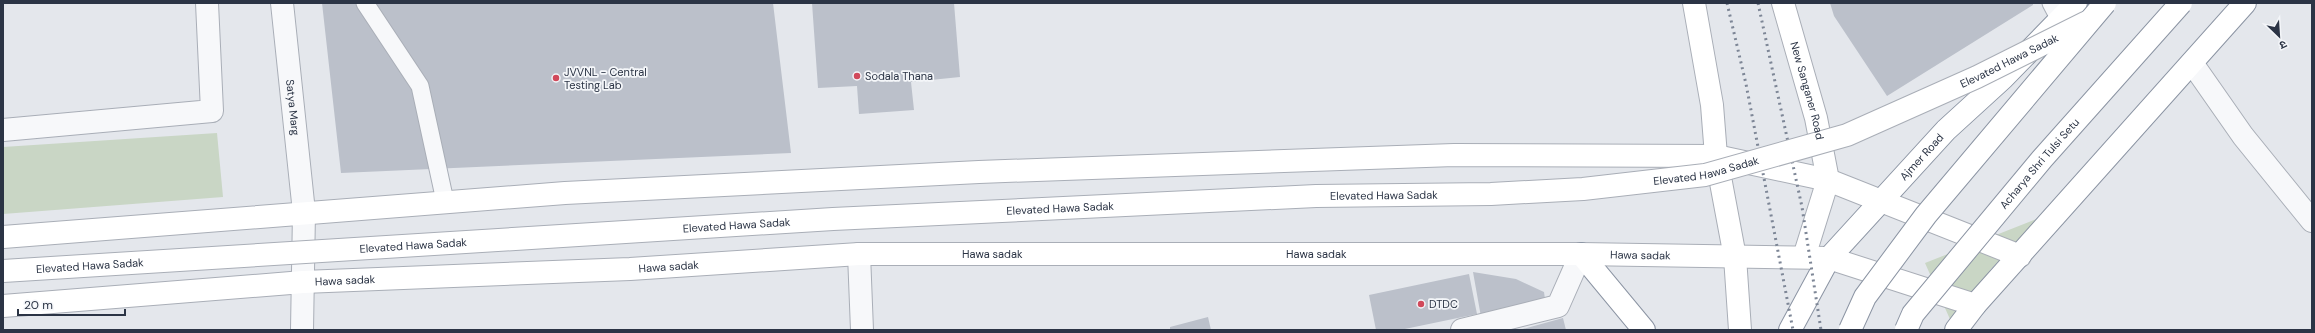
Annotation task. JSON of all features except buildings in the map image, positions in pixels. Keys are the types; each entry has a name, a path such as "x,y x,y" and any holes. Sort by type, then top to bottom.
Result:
{"main road":[{"path":"1694,3 1712,105 1716,156 1735,257 1740,330"},
{"name":"New Sanganer Road","path":"1783,3 1816,118 1828,180 1804,257"},
{"name":"Ajmer Road","path":"1790,330 1829,258 1879,201 2056,12 2076,3"},
{"path":"1850,330 1865,297 1926,215 2105,3"},
{"name":"Acharya Shri Tulsi Setu","path":"1906,330 1913,314 2037,164 2181,3"},
{"path":"1956,330 1976,305 2245,3"},
{"name":"Elevated Hawa Sadak","path":"3,271 833,219 1308,196 1491,194 1583,189 1706,175 1847,135 1970,80 2088,22"},
{"path":"3,237 304,212 565,193 1134,165 1454,154 1716,156 1828,180 2020,256"},
{"name":"Hawa sadak","path":"3,306 303,282 630,269 859,254 1581,254 1829,258 1976,305"},
{"path":"1581,254 1644,330"}],"street":[{"path":"3,130 212,111 207,3"},
{"name":"Satya Marg","path":"282,3 304,212 302,330"},
{"path":"2192,63 2243,136 2312,221"},
{"path":"859,254 862,330"},
{"path":"1462,330 1558,306 1581,254"}],"lane":[{"path":"365,3 420,86 445,201"}],"green space":[{"path":"217,133 223,197 3,214 3,147"},
{"path":"2039,218 1991,269 1953,326 1925,263"}],"railway":[{"path":"1727,3 1746,84 1793,330"},
{"path":"1758,3 1802,207 1821,330"}],"place":[{"name":"Sodala Thana","path":"857,76"},
{"name":"JVVNL - Central Testing Lab","path":"556,78"},
{"name":"DTDC","path":"1421,304"}]}
